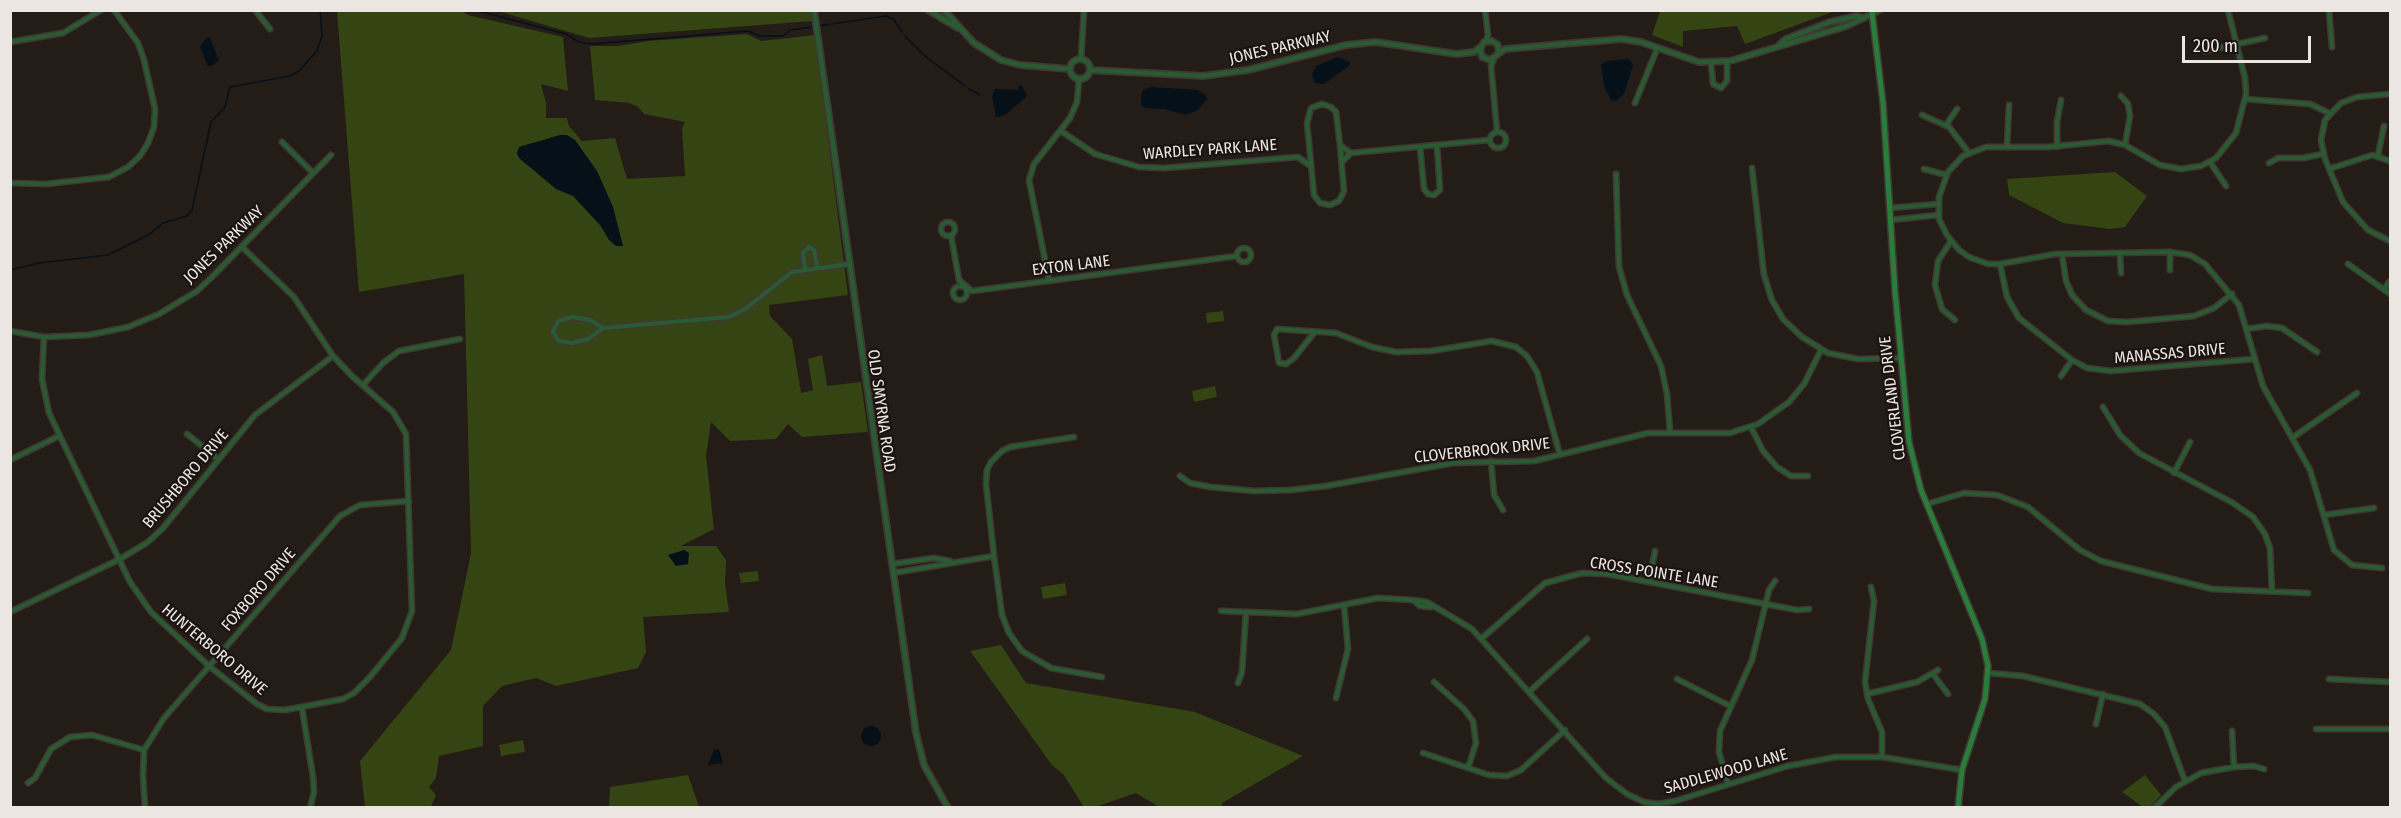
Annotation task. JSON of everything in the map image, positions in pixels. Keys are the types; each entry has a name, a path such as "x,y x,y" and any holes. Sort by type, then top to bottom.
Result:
{"main road":[{"name":"CLOVERLAND DRIVE","path":"1872,12 1882,97 1909,442 1927,504 1982,639 1988,673 1985,699 1962,770 1958,807"}],"street":[{"path":"10,42 63,33 101,10"},
{"path":"10,183 46,184 109,177 128,167 140,156 148,143 154,127 155,110 144,60 138,43 114,10"},
{"path":"255,10 270,29"},
{"name":"OLD SMYRNA ROAD","path":"814,10 917,743 928,773 948,807"},
{"path":"928,10 958,28 983,51 1001,60 1020,65 1070,69"},
{"path":"944,10 957,23 958,28"},
{"path":"1081,59 1084,10"},
{"path":"1485,10 1488,35 1492,41 1505,49"},
{"path":"1497,131 1491,66 1494,59 1505,49 1612,39 1635,41 1683,58 1711,63 1727,62 1780,44 1823,34 1880,10"},
{"path":"2228,10 2245,81 2245,99 2234,138 2224,151 2210,162 2188,168 2169,167 2125,145 2096,141 2057,147 1986,147 1969,153 1955,163 1946,176 1938,210 1951,241 1972,258 2000,264 2062,254 2170,252 2186,254 2202,261 2232,294 2241,310 2268,400 2312,475 2332,546 2341,558 2357,567 2382,568"},
{"path":"2329,10 2332,47"},
{"path":"1780,44 1786,39 1830,22 1857,16 1864,18"},
{"path":"1474,52 1480,48 1488,35"},
{"path":"2205,51 2265,38"},
{"path":"1485,41 1492,41"},
{"name":"JONES PARKWAY","path":"1090,70 1203,76 1255,69 1346,45 1369,42 1404,44 1447,54 1474,52 1480,54"},
{"path":"1498,45 1499,53"},
{"path":"1480,48 1480,54 1491,66"},
{"path":"1635,103 1657,49"},
{"path":"1081,59 1087,62 1090,70 1087,77 1079,79 1072,76 1070,69 1075,61 1081,59"},
{"path":"1486,60 1494,59"},
{"path":"1711,63 1713,84 1721,88 1727,81 1727,62"},
{"path":"1049,281 1029,180 1034,164 1074,111 1079,79"},
{"path":"2391,94 2349,99 2330,114 2322,130 2323,154 2340,197 2359,222 2373,234 2391,241"},
{"path":"2121,96 2128,104 2130,116 2125,145"},
{"path":"2245,99 2310,104 2330,114"},
{"path":"2057,147 2057,122 2061,100"},
{"path":"1322,104 1331,106 1337,115 1340,145 1343,193 1339,201 1330,205 1320,203 1315,197 1309,146 1307,116 1311,108 1322,104"},
{"path":"2007,146 2009,105"},
{"path":"1946,125 1957,109"},
{"path":"1922,115 1946,125 1969,153"},
{"path":"2378,155 2384,126"},
{"name":"WARDLEY PARK LANE","path":"1061,131 1103,158 1139,167 1171,168 1298,157 1311,166"},
{"path":"1490,140 1496,148 1504,145 1504,135 1497,131"},
{"path":"1490,140 1491,135 1497,131"},
{"path":"1342,162 1351,153 1490,140"},
{"path":"282,142 313,173"},
{"path":"1340,145 1351,153"},
{"name":"WARDLEY PARK LANE","path":"1298,157 1309,146"},
{"path":"1420,147 1424,189 1428,194 1434,195 1440,190 1437,146"},
{"path":"2270,163 2278,158 2303,158 2323,154"},
{"name":"JONES PARKWAY","path":"10,332 44,337 89,335 144,321 197,291 331,155"},
{"path":"2329,169 2360,157 2378,155 2391,161"},
{"path":"2210,162 2226,186"},
{"path":"1752,168 1763,270 1770,294 1788,325 1821,350 1858,359 1901,358"},
{"path":"1924,169 1946,176"},
{"path":"1616,174 1619,267 1627,295 1661,366 1667,394 1670,432"},
{"path":"1890,208 1938,210"},
{"path":"1890,220 1938,210"},
{"name":"EXTON LANE","path":"951,235 958,278 964,287 972,291 1237,256"},
{"path":"1951,241 1938,261 1935,285 1944,311 1955,320"},
{"name":"HUNTERBORO DRIVE","path":"44,337 42,378 44,397 59,436 138,596 151,612 209,666 257,704 275,710 302,708 342,699 354,693 402,638 412,611 406,434 393,412 333,356 294,297 242,247"},
{"path":"805,269 803,253 809,248 814,250 817,268"},
{"path":"2169,270 2170,252"},
{"path":"2062,254 2066,281 2072,295 2086,310 2108,321 2127,322 2194,316 2214,308 2232,294"},
{"path":"2120,254 2121,273"},
{"path":"603,328 590,320 572,317 558,321 553,330 559,341 572,343 588,339 603,328 720,318 737,314 789,274 805,269 849,264"},
{"name":"MANASSAS DRIVE","path":"2000,264 2005,292 2016,313 2072,360 2087,368 2106,371 2254,359"},
{"path":"2348,264 2391,294"},
{"path":"2385,288 2391,280"},
{"path":"660,317 661,323"},
{"path":"2246,329 2265,326 2282,328 2317,352"},
{"path":"1314,333 1294,358 1284,364 1279,363 1274,333 1276,329 1336,333 1368,346 1396,352 1431,351 1492,341 1516,347 1527,356 1536,370 1560,454"},
{"path":"363,385 383,363 399,351 460,339"},
{"name":"CLOVERBROOK DRIVE","path":"1180,476 1190,483 1211,487 1279,491 1326,486 1453,463 1531,462 1633,435 1670,432 1719,435 1751,427 1773,415 1796,395 1821,350"},
{"name":"BRUSHBORO DRIVE","path":"10,612 120,559 156,536 263,406 333,356"},
{"path":"2061,376 2072,360"},
{"path":"2292,438 2357,393"},
{"path":"2103,407 2128,444 2145,457 2233,503 2253,517 2265,534 2270,548 2272,590"},
{"path":"1751,427 1763,451 1777,467 1791,476 1808,476"},
{"path":"187,434 218,459"},
{"path":"10,460 59,436"},
{"path":"1074,437 1010,447 1002,450 991,462 987,470 986,484 994,556 1002,615 1009,633 1022,651 1051,668 1102,677"},
{"path":"2174,473 2190,442"},
{"path":"1491,461 1494,495 1503,510"},
{"path":"1927,504 1969,493 2001,495 2033,510 2078,549 2097,559 2212,589 2308,593"},
{"name":"FOXBORO DRIVE","path":"145,807 144,750 157,727 209,666 340,516 360,505 409,501"},
{"path":"2324,515 2374,508"},
{"path":"1649,582 1655,551"},
{"path":"893,573 936,567 951,561 994,556"},
{"path":"892,564 934,558 951,561"},
{"name":"CROSS POINTE LANE","path":"1481,639 1535,590 1553,579 1595,573 1800,611 1809,609"},
{"path":"1728,784 1718,749 1720,731 1754,657 1769,590 1774,581"},
{"path":"1871,587 1874,601 1865,674 1867,694 1881,728 1882,757"},
{"name":"SADDLEWOOD LANE","path":"1221,611 1297,614 1387,597 1422,600 1431,607 1457,619 1481,639 1610,781 1641,801 1664,804 1808,761 1848,756 1882,757 1962,770"},
{"path":"1336,698 1348,649 1344,605"},
{"path":"1238,683 1242,672 1246,612"},
{"path":"1530,691 1587,639"},
{"path":"1867,694 1915,683 1938,670"},
{"path":"1988,673 2023,676 2140,704 2160,720 2185,781"},
{"path":"1933,674 1948,694"},
{"path":"2329,678 2391,682"},
{"path":"1677,679 1730,706"},
{"path":"1434,682 1464,709 1473,721 1476,743 1468,768"},
{"path":"2096,724 2103,694"},
{"path":"302,708 313,777 314,792 310,807"},
{"path":"2316,729 2391,729"},
{"path":"1423,753 1493,776 1510,776 1521,770 1565,730"},
{"path":"2232,731 2234,767"},
{"path":"28,783 35,778 51,749 70,737 92,735 144,750"},
{"path":"2154,807 2185,781 2205,772 2234,767 2255,766 2264,769"}],"green space":[{"path":"811,10 813,21 589,38 498,11"},
{"path":"337,11 462,11 468,15 563,37 568,91 541,84 546,103 546,118 567,118 569,126 582,141 615,138 627,179 685,176 682,128 685,122 644,114 638,107 629,103 595,100 590,46 618,46 648,41 747,34 761,41 815,35 848,295 769,305 770,316 792,339 801,393 813,390 808,359 822,355 827,386 861,382 868,432 802,437 788,424 776,439 730,441 711,422 706,456 714,529 681,546 716,546 726,560 725,583 729,612 643,617 646,652 638,668 556,686 536,678 502,686 483,706 483,746 439,756 436,778 429,787 436,795 431,807 365,807 360,761 451,650 471,553 464,274 359,292"},
{"path":"1660,11 1835,11 1745,44 1737,26 1683,31 1683,47 1652,35"},
{"path":"2115,172 2147,196 2125,227 2110,229 2063,223 2009,195 2007,179"},
{"path":"1223,311 1224,321 1207,323 1206,313"},
{"path":"1215,386 1217,397 1194,402 1192,391"},
{"path":"758,571 759,581 741,583 739,573"},
{"path":"1065,583 1067,595 1043,599 1041,587"},
{"path":"1001,645 1026,683 1195,712 1303,756 1222,803 1222,807 1159,807 1136,793 1095,807 1084,807 1063,774 1052,765 970,651"},
{"path":"523,740 525,752 501,756 499,745"},
{"path":"688,775 699,807 609,807 610,787"},
{"path":"2145,775 2161,795 2150,807 2143,807 2122,792"}],"shaded area":[{"path":"207,38 210,38 219,61 211,66 207,65 200,46"},
{"path":"1338,57 1350,62 1350,65 1324,84 1315,83 1312,75 1316,66"},
{"path":"1629,59 1633,65 1624,94 1616,101 1611,100 1604,86 1601,65 1607,61"},
{"path":"1019,85 1022,86 1027,96 1005,115 996,117 992,97 995,89 1018,90"},
{"path":"1151,87 1197,90 1206,95 1207,99 1198,110 1186,115 1164,109 1145,108 1141,105 1141,95 1143,90"},
{"path":"567,135 575,140 597,171 613,207 623,246 616,246 609,240 600,225 573,196 556,189 519,158 517,153 519,147"},
{"path":"684,550 689,553 688,564 676,566 668,555"},
{"path":"871,726 878,729 881,736 878,743 871,746 864,743 861,736 864,729"},
{"path":"719,749 723,763 708,765 714,750"}],"waterway":[{"path":"10,270 39,263 108,255 150,234 163,223 187,216 192,210 211,122 225,107 230,87 290,76 299,71 317,51 322,36 320,10"},
{"path":"474,10 566,34 579,42 591,44 748,31 760,36 783,36 790,30 813,27"},
{"path":"818,26 886,16 894,20 902,32"},
{"path":"905,36 925,56 965,86"},
{"path":"969,89 980,95"}]}
